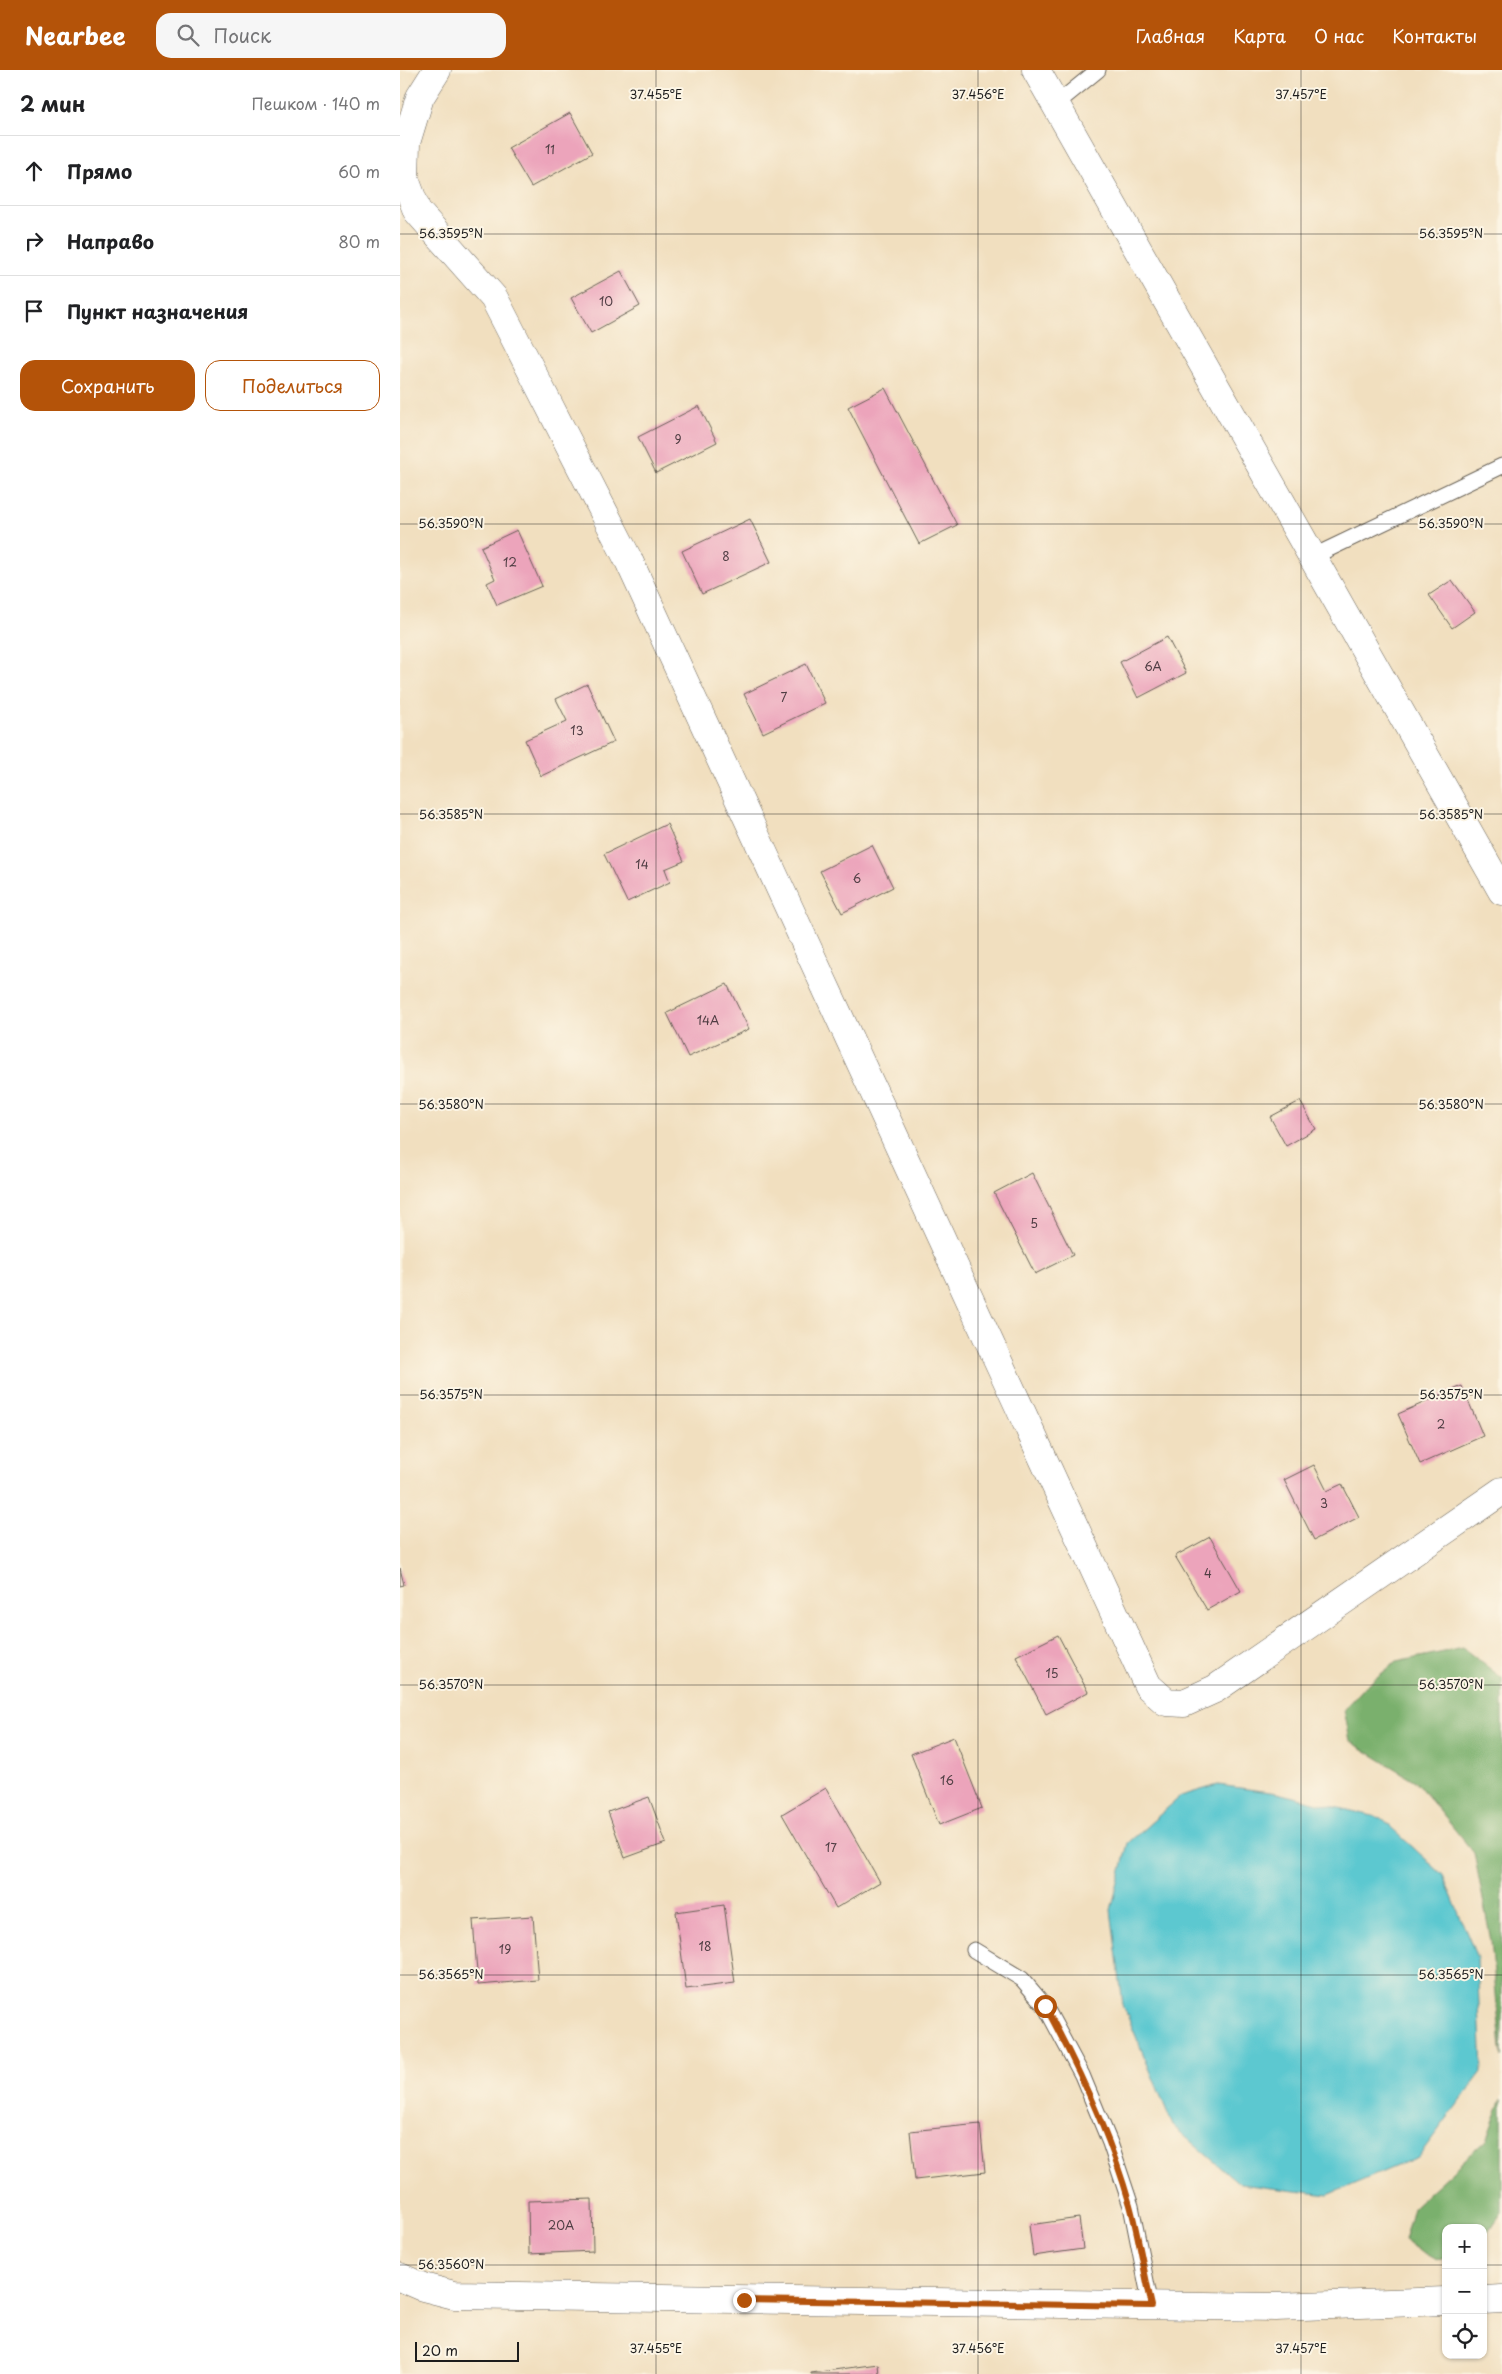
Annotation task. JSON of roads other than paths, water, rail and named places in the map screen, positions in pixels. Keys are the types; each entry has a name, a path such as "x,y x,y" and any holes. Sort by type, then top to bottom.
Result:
{"street":[{"path":"437,70 420,97 403,146 405,179 418,211 494,298 628,561 1148,1686 1166,1702 1184,1703 1215,1689 1502,1491"},
{"path":"1036,70 1502,891"},
{"path":"400,2277 423,2287 454,2295 1274,2308 1442,2301"},
{"path":"1487,2300 1502,2299"}],"lane":[{"path":"1055,105 1098,70"},
{"path":"1312,556 1502,466"},
{"path":"974,1950 1022,1979 1045,2006 1082,2075 1110,2143 1130,2206 1152,2306"}],"water":[{"path":"1218,1785 1277,1793 1381,1818 1443,1875 1477,1958 1482,2072 1418,2157 1328,2195 1240,2184 1173,2126 1123,2005 1111,1910 1128,1843 1181,1796"}]}
